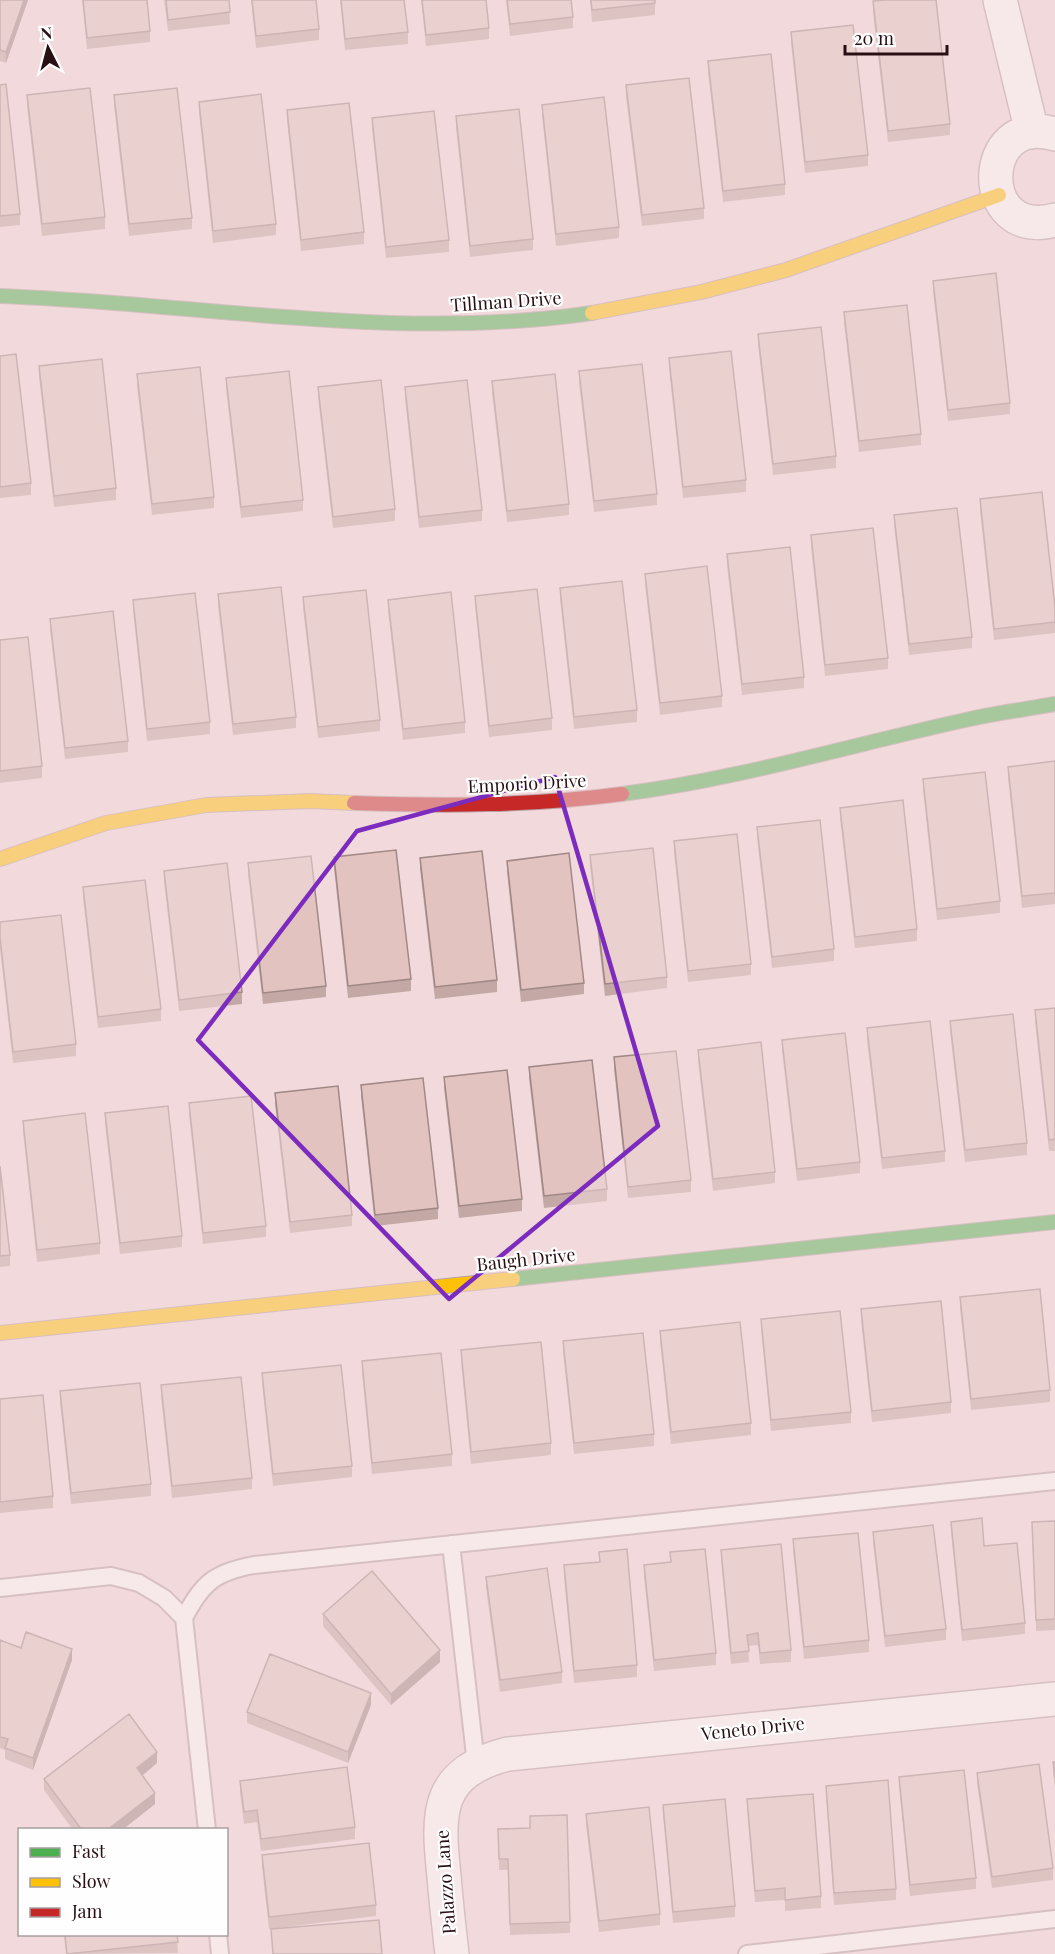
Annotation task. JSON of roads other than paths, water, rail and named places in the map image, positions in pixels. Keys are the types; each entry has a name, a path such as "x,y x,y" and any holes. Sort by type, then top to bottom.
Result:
{"street":[{"path":"1000,0 1043,133 1017,137 1005,146 997,160 994,174 996,190 1002,203 1014,214 1027,221 1054,227"},
{"name":"Tillman Drive","path":"0,296 123,302 313,320 440,325 535,320 629,308 709,291 777,272 999,195"},
{"name":"Emporio Drive","path":"0,859 106,823 206,805 310,801 437,806 549,803 672,788 816,758 970,719 1055,704"},
{"name":"Baugh Drive","path":"0,1333 1055,1222"},
{"name":"Veneto Drive","path":"467,1772 485,1759 508,1754 1055,1699"},
{"name":"Palazzo Lane","path":"452,1954 440,1838 443,1806 448,1793 467,1772"}],"lane":[{"path":"207,1828 184,1618 195,1597 210,1580 231,1569 1055,1481"},
{"path":"451,1544 467,1772"},
{"path":"0,1588 111,1575 139,1583 164,1598 184,1618"},
{"path":"747,1954 1055,1919"},
{"path":"218,1936 220,1954"}]}
